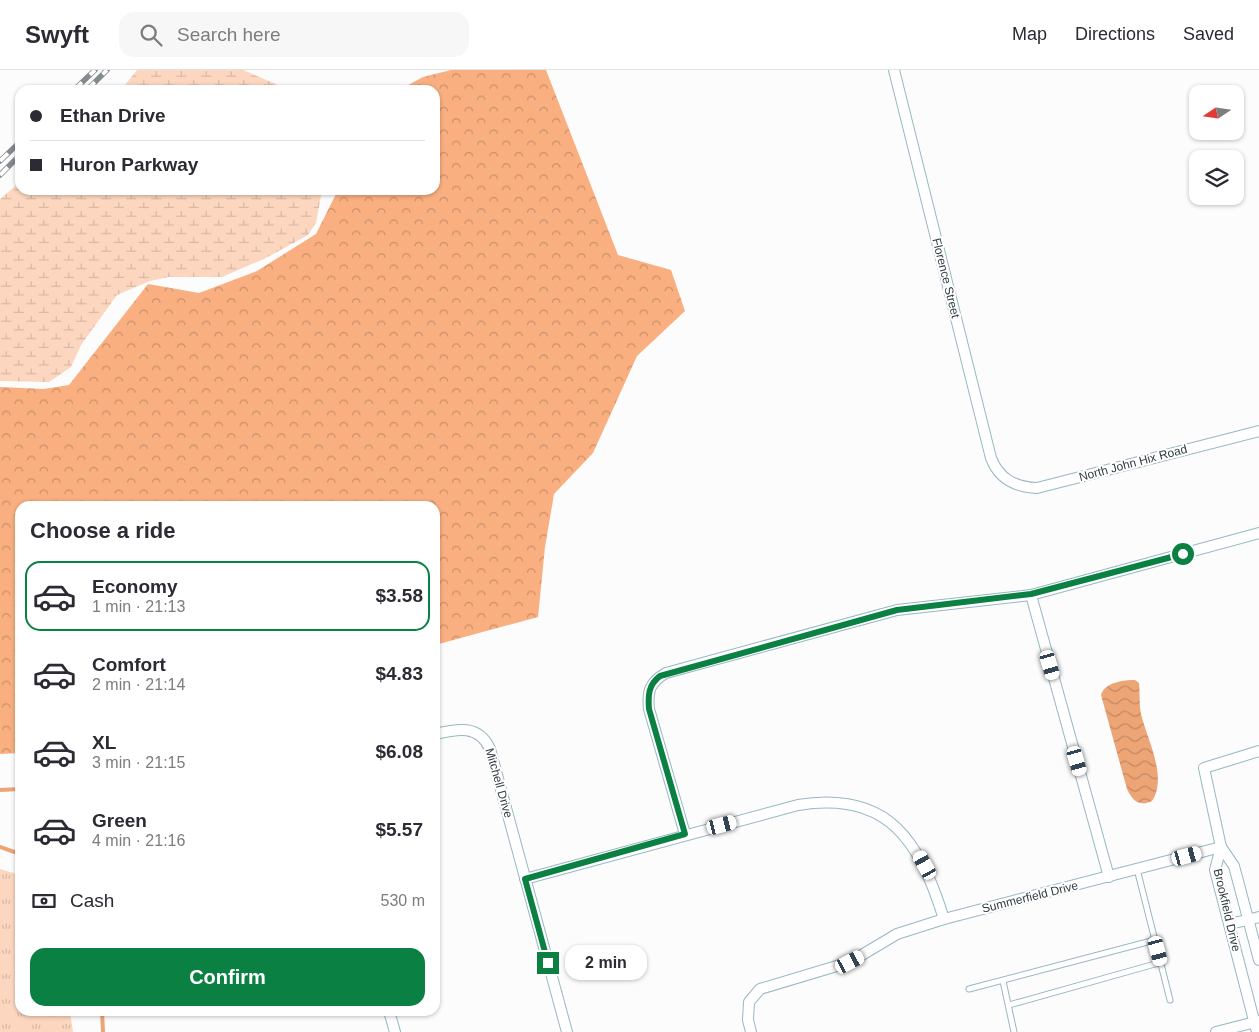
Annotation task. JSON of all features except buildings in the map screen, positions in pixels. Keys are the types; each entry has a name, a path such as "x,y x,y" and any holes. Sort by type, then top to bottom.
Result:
{"street":[{"name":"Florence Street","path":"894,70 991,458 999,473 1008,481"},
{"name":"North John Hix Road","path":"1008,481 1023,488 1036,488 1259,430"},
{"path":"685,834 649,709 648,697 651,685 666,673 897,610 1031,594 1259,533"},
{"path":"1031,594 1108,877"},
{"name":"Mitchell Drive","path":"440,733 467,729 481,736 488,744 567,1032"},
{"path":"1221,847 1204,768 1259,751"},
{"path":"525,879 685,834 811,803 836,803 856,807 892,824 911,842 932,879 944,919"},
{"name":"Summerfield Drive","path":"751,1032 748,1020 749,1002 760,988 850,962 897,934 944,919 1221,847"},
{"name":"Brookfield Drive","path":"1221,847 1234,866 1259,960"},
{"name":"Brookfield Drive","path":"1221,847 1215,870 1257,1025"},
{"path":"1230,924 1259,916"},
{"path":"391,1016 395,1032"},
{"path":"1216,1032 1257,1025"}],"lane":[{"path":"1137,869 1162,962 1170,1000"},
{"path":"969,989 1155,940"},
{"path":"1009,1005 1162,962"},
{"path":"1003,981 1014,1032"}],"green space":[{"path":"137,70 243,70 278,85 125,85"},
{"path":"451,70 546,70 618,255 671,270 685,311 637,356 593,453 554,494 545,547 538,617 440,644 440,501 15,501 15,753 0,754 0,387 44,389 69,385 148,284 199,293 257,271 316,234 336,195 440,195 440,85 408,85 423,77"},
{"path":"15,186 15,195 321,195 316,223 308,235 266,258 222,277 168,277 150,281 117,295 81,345 71,367 49,382 0,381 0,199"},
{"path":"0,869 15,874 15,1016 71,1016 73,1032 0,1032"}],"water":[{"path":"1135,680 1139,683 1141,714 1157,770 1158,781 1156,791 1152,801 1147,803 1140,803 1134,800 1127,789 1101,695 1106,687 1120,681"}],"waterway":[{"path":"0,790 15,789"},
{"path":"0,847 15,852"},
{"path":"102,1016 103,1032"}],"railway":[{"path":"79,85 95,70"},
{"path":"92,85 107,70"},
{"path":"0,161 15,147"},
{"path":"0,175 15,160"}],"route":[{"path":"548,963 525,879 685,834 649,709 648,697 651,685 660,676 897,610 911,607 1011,598 1183,554"}]}
